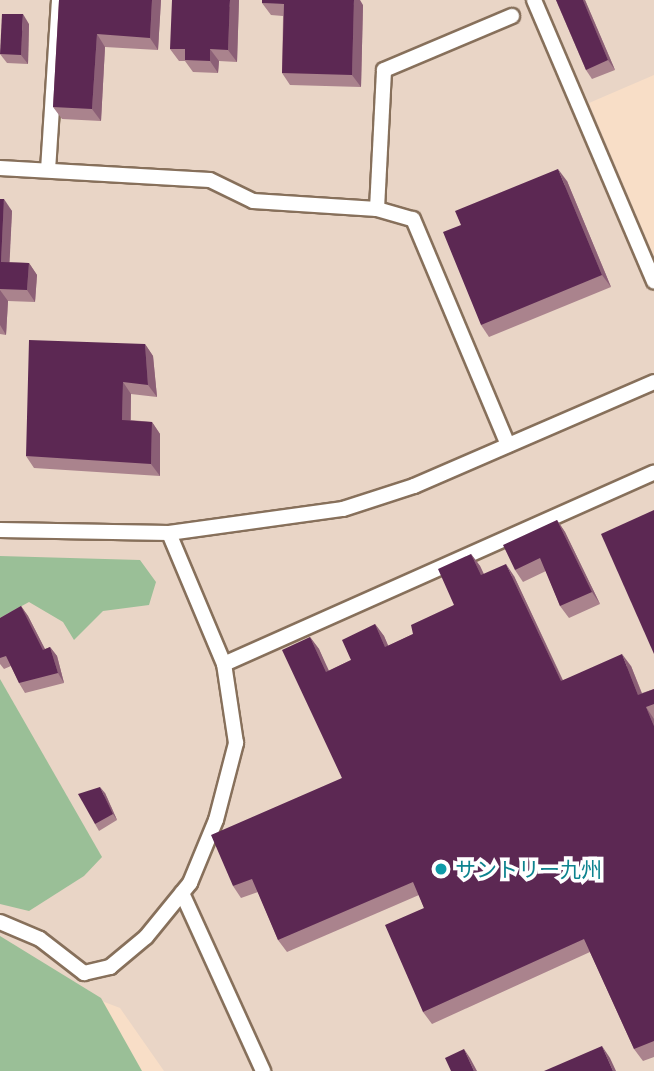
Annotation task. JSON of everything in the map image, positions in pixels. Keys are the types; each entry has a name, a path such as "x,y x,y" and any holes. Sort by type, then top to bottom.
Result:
{"street":[{"path":"48,170 59,0"},
{"path":"534,0 654,281"},
{"path":"377,209 384,70 512,16"},
{"path":"0,168 210,180 253,201 377,209 413,219 508,446"},
{"path":"0,530 169,533 343,509 414,486 654,382"},
{"path":"225,664 654,473"},
{"path":"0,922 40,939 84,972 110,967 146,937 182,893 216,820 236,743 225,664 169,533"},
{"path":"182,893 263,1071"}],"shaded area":[{"path":"0,0 654,0 654,75 589,103 654,256 654,1071 164,1071 120,1008 0,962"}],"green space":[{"path":"0,556 140,560 156,582 149,605 103,611 74,640 63,622 29,602 0,618"},
{"path":"0,679 102,857 84,876 29,911 0,904"},
{"path":"0,936 101,998 142,1071 0,1071"}],"building":[{"path":"59,0 152,0 150,38 97,34 92,109 53,107"},
{"path":"172,0 230,0 228,50 210,49 210,61 185,60 185,49 170,49"},
{"path":"262,0 354,0 352,75 282,73 284,4 262,3"},
{"path":"556,0 583,0 608,60 586,70"},
{"path":"2,14 23,14 21,55 0,54"},
{"path":"558,169 602,275 481,325 443,232 461,225 455,211"},
{"path":"0,199 4,199 1,262 29,263 27,290 0,289"},
{"path":"29,340 145,344 148,385 123,382 122,420 152,422 151,464 26,456"},
{"path":"654,510 654,654 601,534"},
{"path":"557,520 592,592 560,606 540,558 515,570 503,545"},
{"name":"サントリー九州","path":"471,554 481,575 506,564 561,681 622,654 638,695 654,689 654,704 646,707 654,726 654,1041 634,1049 584,939 423,1012 385,925 424,908 413,882 278,940 252,879 233,886 211,835 342,778 282,650 310,637 326,672 351,660 342,640 375,624 385,647 413,634 411,625 454,605 438,569"},
{"path":"21,606 43,650 50,647 58,673 19,683 6,656 0,658 0,618"},
{"path":"100,787 113,814 95,824 78,794"},
{"path":"602,1046 613,1071 544,1071"},
{"path":"464,1049 474,1071 451,1071 445,1058"}],"place":[{"name":"サントリー九州","path":"441,869"}]}
